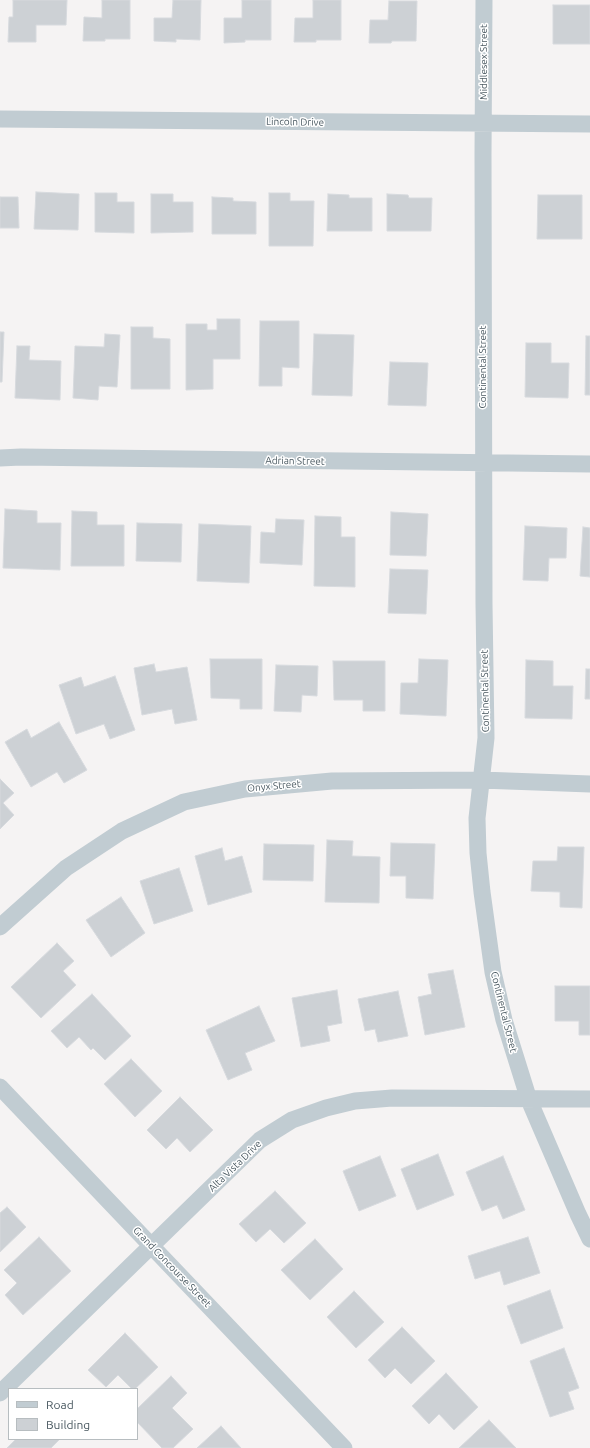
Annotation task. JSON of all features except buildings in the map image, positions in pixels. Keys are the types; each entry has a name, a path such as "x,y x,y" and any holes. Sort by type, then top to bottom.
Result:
{"street":[{"name":"Middlesex Street","path":"483,124 484,0"},
{"name":"Lincoln Drive","path":"0,118 590,124"},
{"name":"Continental Street","path":"483,124 484,604 486,738 477,818 478,853 486,932 504,1020 529,1100 590,1239"},
{"name":"Adrian Street","path":"0,458 21,457 590,464"},
{"name":"Onyx Street","path":"0,927 66,868 122,831 184,802 245,789 332,781 481,780 590,784"},
{"name":"Grand Concourse Street","path":"0,1087 344,1448"},
{"name":"Alta Vista Drive","path":"0,1393 260,1140 292,1120 326,1108 355,1101 385,1098 529,1100 590,1099"}]}
